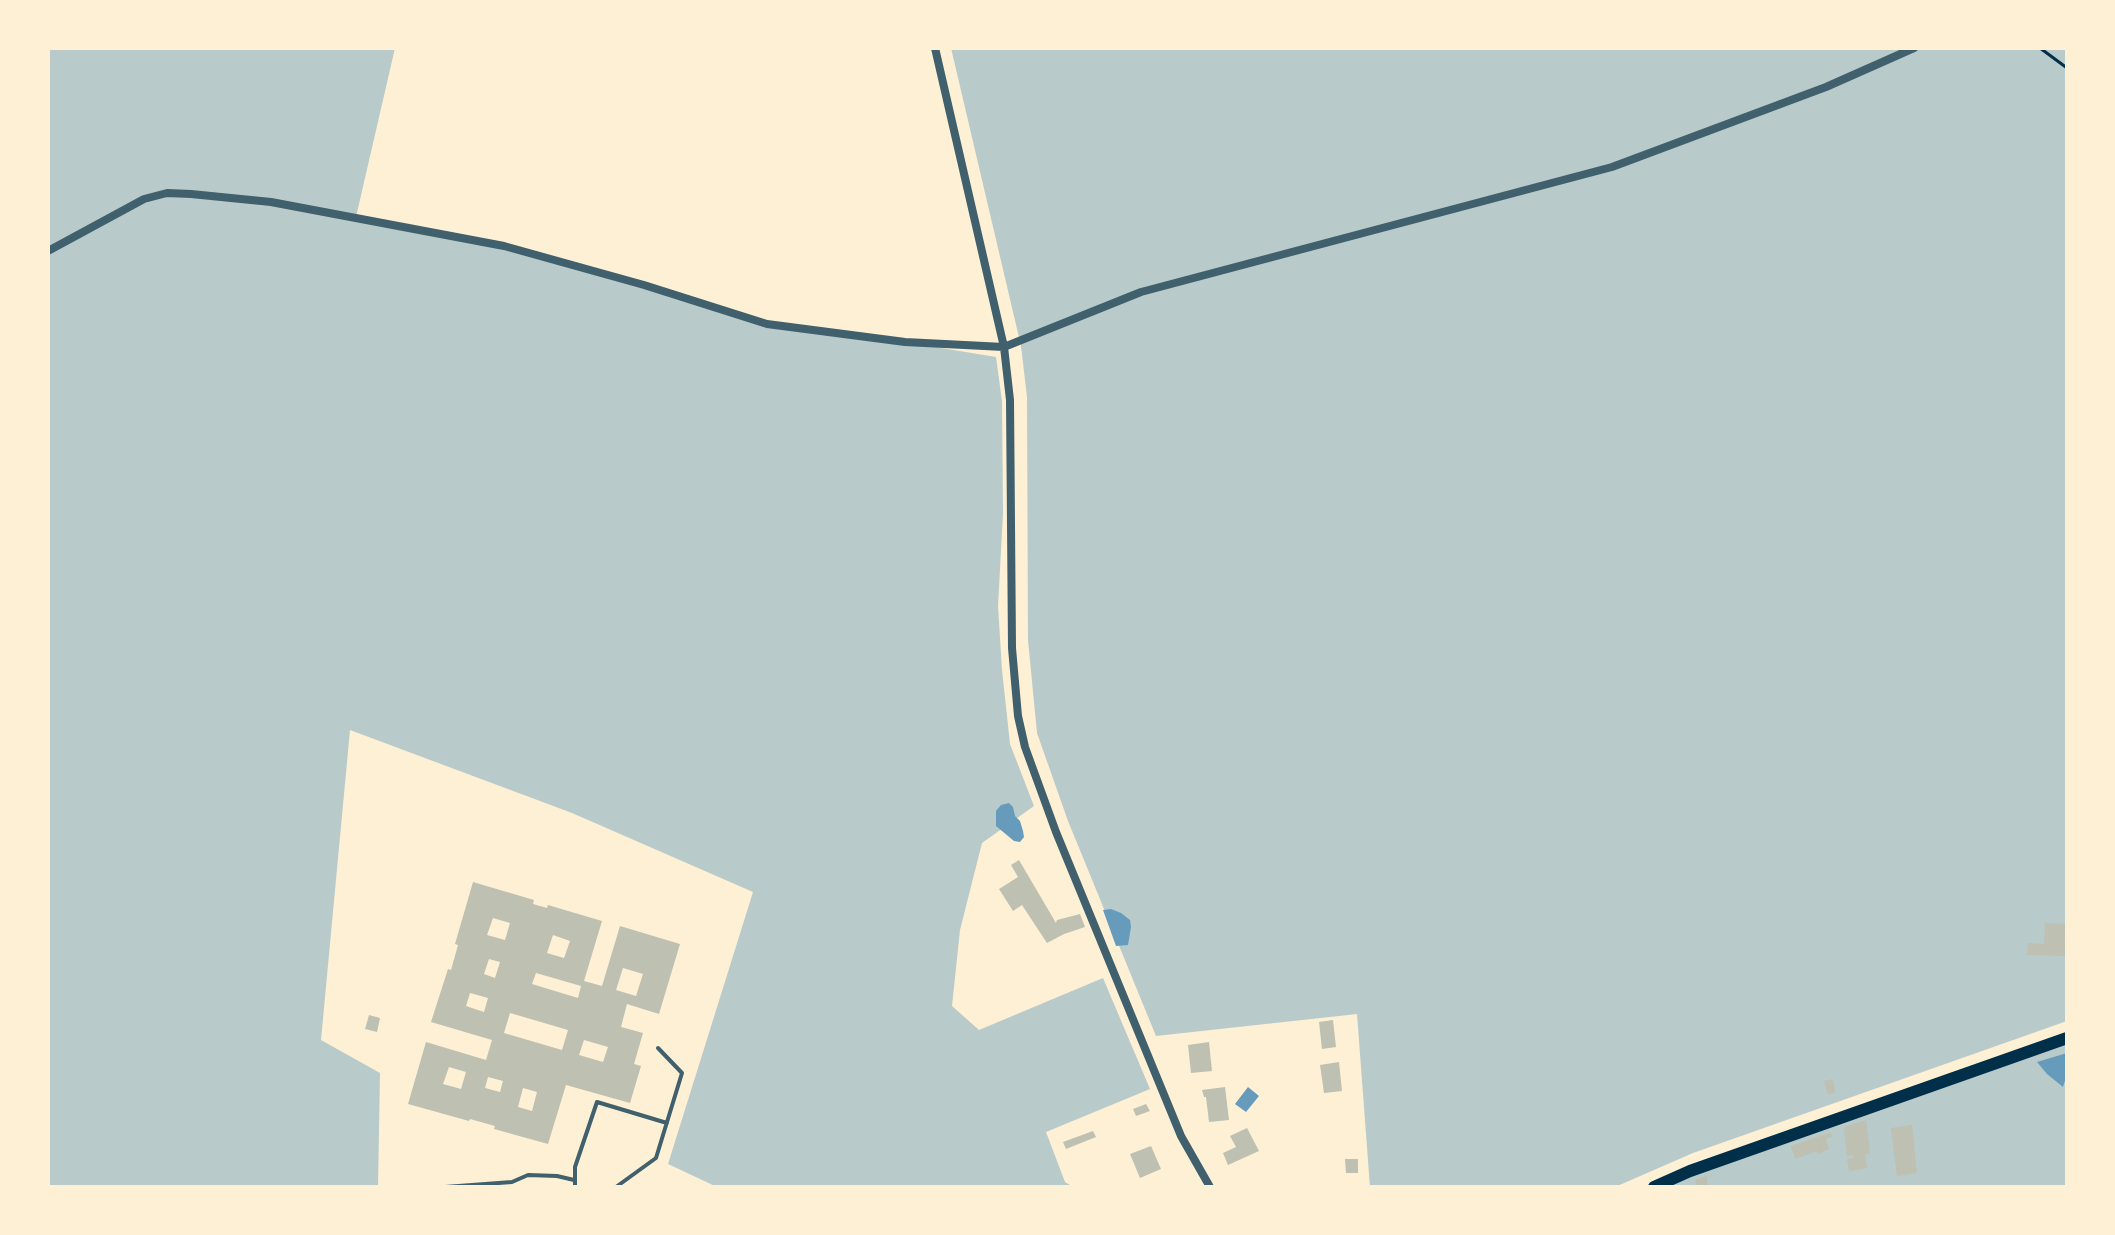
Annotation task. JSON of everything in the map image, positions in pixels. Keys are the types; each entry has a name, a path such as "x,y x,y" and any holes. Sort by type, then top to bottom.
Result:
{"main road":[{"path":"1654,1187 1704,1166 2067,1038"}],"street":[{"path":"935,48 1004,347 1010,400 1012,648 1018,716 1025,747 1056,832 1181,1136 1210,1187"},
{"path":"48,251 144,199 167,193 271,202 504,246 644,285 767,324 905,342 1004,347 1141,292 1612,167 1826,87 1914,48"}],"lane":[{"path":"616,1187 656,1158 667,1123 682,1073 658,1048"},
{"path":"575,1187 575,1167 597,1102 667,1123"},
{"path":"445,1187 512,1182 528,1175 574,1180"}],"path":[{"path":"2040,48 2067,68"}],"shaded area":[{"path":"48,48 395,48 356,217 504,246 767,324 996,357 1002,401 1003,514 998,606 1002,670 1010,744 1034,806 982,843 960,930 952,1006 979,1030 1103,978 1150,1089 1046,1132 1065,1182 1073,1187 717,1187 668,1164 753,892 572,813 350,730 321,1040 380,1073 378,1187 48,1187"},
{"path":"951,48 2067,48 2067,1021 1693,1153 1615,1187 1370,1187 1357,1014 1156,1036 1068,821 1037,733 1028,640 1027,397 1021,346"},
{"path":"2067,1038 2067,1187 1657,1187"}],"water":[{"path":"1009,803 1023,831 1024,837 1020,842 1014,841 996,826 996,811 1001,805"},
{"path":"1111,909 1130,920 1128,945 1116,946 1103,910"},
{"path":"2067,1053 2067,1074 2063,1087 2037,1062"},
{"path":"1248,1087 1259,1096 1246,1112 1235,1104"}],"building":[{"path":"1019,860 1056,923 1057,920 1080,914 1085,927 1047,943 1022,905 1013,911 999,889 1018,877 1011,865"},
{"path":"473,882 534,900 533,904 547,908 548,905 602,921 584,981 602,986 620,926 680,944 659,1014 627,1004 621,1027 643,1033 634,1064 641,1066 630,1103 566,1085 548,1144 494,1129 495,1126 408,1104 426,1042 486,1060 492,1040 431,1022 448,969 451,970 458,945 455,944","holes":["493,918 510,923 505,940 487,935","553,935 570,941 564,958 547,953","489,959 500,962 495,978 484,974","623,968 643,974 636,996 616,990","536,973 581,986 578,998 532,984","470,993 488,998 484,1012 466,1006","510,1013 568,1030 562,1050 504,1033","584,1040 608,1047 603,1062 579,1055","449,1067 466,1072 461,1089 443,1084","488,1077 503,1081 500,1092 485,1088","523,1088 537,1092 532,1111 518,1107"]},
{"path":"2045,923 2067,924 2066,956 2027,955 2028,943 2044,944"},
{"path":"369,1015 380,1018 377,1032 365,1029"},
{"path":"1333,1020 1336,1047 1322,1049 1319,1022"},
{"path":"1209,1042 1212,1071 1191,1073 1188,1045"},
{"path":"1339,1062 1342,1091 1324,1093 1320,1065"},
{"path":"1833,1079 1835,1093 1828,1095 1824,1081"},
{"path":"1225,1087 1229,1120 1209,1122 1206,1097 1202,1090"},
{"path":"1146,1104 1150,1111 1136,1116 1133,1109"},
{"path":"1866,1120 1870,1153 1865,1154 1867,1168 1849,1171 1847,1159 1853,1158 1853,1155 1847,1156 1844,1127"},
{"path":"1912,1125 1917,1173 1897,1176 1891,1128"},
{"path":"1247,1128 1259,1151 1228,1165 1223,1153 1236,1147 1230,1136"},
{"path":"1093,1131 1096,1137 1066,1149 1063,1142"},
{"path":"1831,1132 1832,1137 1826,1139 1829,1149 1795,1159 1791,1146"},
{"path":"1151,1146 1161,1169 1140,1178 1130,1154"},
{"path":"1345,1159 1358,1159 1358,1173 1346,1173"},
{"path":"1707,1176 1707,1187 1697,1187 1695,1180"}]}
